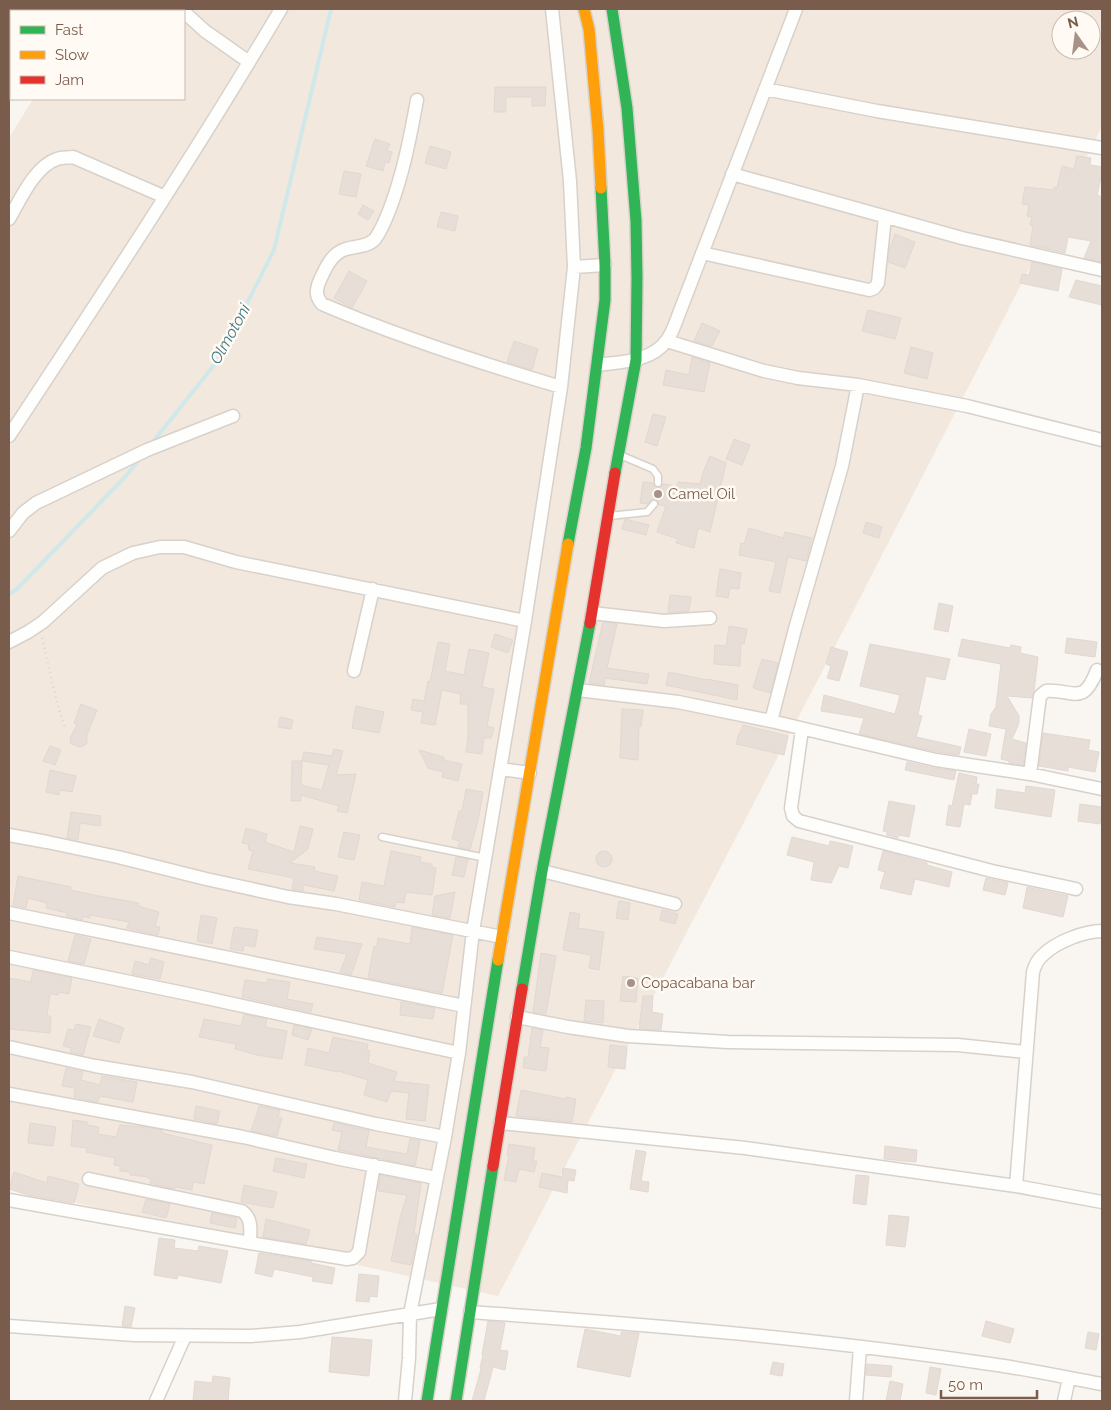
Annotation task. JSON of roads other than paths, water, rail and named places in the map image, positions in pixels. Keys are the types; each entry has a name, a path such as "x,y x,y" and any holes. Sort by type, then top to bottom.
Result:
{"main road":[{"path":"427,1401 502,937 586,448 598,365 605,300 605,265 598,130 589,30 584,9"},
{"path":"456,1401 542,872 592,614 618,454 636,360 636,221 627,108 612,9"}],"street":[{"path":"9,436 165,197 281,9"},
{"path":"405,1401 409,1358 410,1314 445,1137 459,1052 474,931 561,387 574,267 570,181 552,9"},
{"path":"598,365 636,360 658,349 667,341 680,312 796,9"},
{"path":"185,14 205,31 249,62"},
{"path":"765,89 877,111 1102,148"},
{"path":"417,100 408,149 398,188 383,225 374,240 335,254 326,267 317,288 316,296 318,300 322,304 354,318 469,358 561,387"},
{"path":"9,219 27,188 44,166 58,158 73,157 165,197"},
{"path":"732,174 962,238 1102,270"},
{"path":"702,253 859,288 872,289 878,283 885,216"},
{"path":"574,267 605,265"},
{"path":"667,341 764,371 798,378 858,385 967,406 1102,440"},
{"path":"771,722 795,629 842,466 858,385"},
{"path":"9,531 23,513 36,502 147,450 233,416"},
{"path":"9,642 39,624 102,568 133,553 160,547 184,547 236,562 525,621"},
{"path":"354,671 372,589"},
{"path":"592,614 664,622 710,618"},
{"path":"1030,774 1040,696 1046,691 1073,694 1084,691 1091,684 1097,670"},
{"path":"578,690 678,702 936,760 1030,774 1102,789"},
{"path":"802,729 791,808 793,816 799,821 982,868 1076,889"},
{"path":"501,768 530,773"},
{"path":"9,835 118,857 288,897 336,904 502,937"},
{"path":"542,872 676,904"},
{"path":"9,913 464,1006"},
{"path":"1016,1186 1033,972 1036,963 1043,954 1061,943 1076,936 1094,931 1102,931"},
{"path":"9,956 459,1052"},
{"path":"517,1017 568,1028 628,1036 728,1042 958,1045 1026,1052"},
{"path":"9,1047 95,1066 192,1082 376,1124 445,1137"},
{"path":"9,1094 243,1138 436,1178"},
{"path":"500,1123 745,1148 1016,1186 1102,1202"},
{"path":"9,1200 347,1259 352,1258 359,1252 374,1166"},
{"path":"89,1179 242,1212 248,1216 250,1222 250,1243"},
{"path":"9,1326 134,1336 251,1336 300,1332 441,1309"},
{"path":"470,1312 588,1320 860,1347 984,1363 1102,1384"},
{"path":"156,1401 185,1336"},
{"path":"856,1401 860,1347"},
{"path":"1064,1401 1069,1378"}],"lane":[{"path":"618,454 653,469 658,476 658,484"},
{"path":"608,516 647,512 654,504"},
{"path":"382,837 486,858"}],"waterway":[{"name":"Olmotoni","path":"152,443 219,359 274,250 331,9"},
{"name":"Olmotoni","path":"9,594 17,589 140,459"}],"place":[{"name":"Camel Oil","path":"658,494"},
{"name":"Copacabana bar","path":"631,983"}]}
